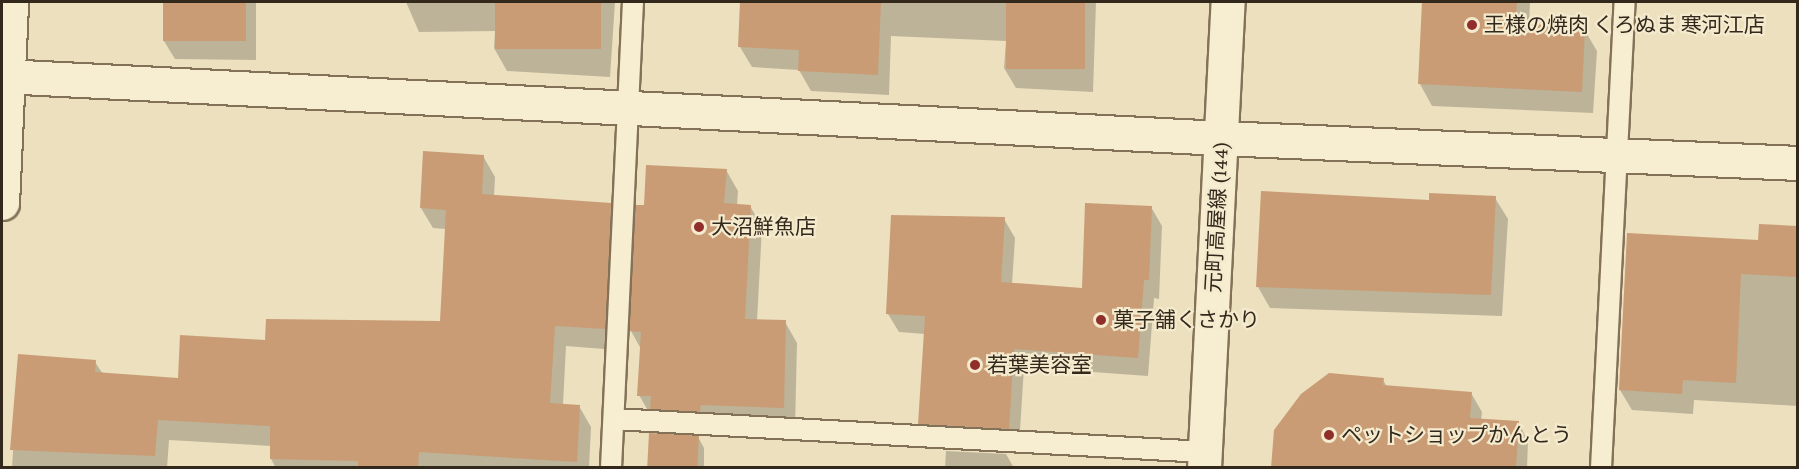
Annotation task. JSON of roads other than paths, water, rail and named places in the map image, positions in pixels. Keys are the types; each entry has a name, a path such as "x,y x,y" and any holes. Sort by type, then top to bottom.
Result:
{"street":[{"path":"2,203 4,76 11,2"},
{"name":"元町高屋線 (144)","path":"1204,460 1227,2"},
{"path":"4,76 1221,138 1797,163"}],"lane":[{"path":"611,468 633,2"},
{"path":"1601,468 1625,2"},
{"path":"614,419 1204,460"}],"place":[{"name":"王様の焼肉 くろぬま 寒河江店","path":"1472,25"},
{"name":"大沼鮮魚店","path":"699,227"},
{"name":"菓子舗くさかり","path":"1101,320"},
{"name":"若葉美容室","path":"975,365"},
{"name":"ペットショップかんとう","path":"1329,435"}]}
